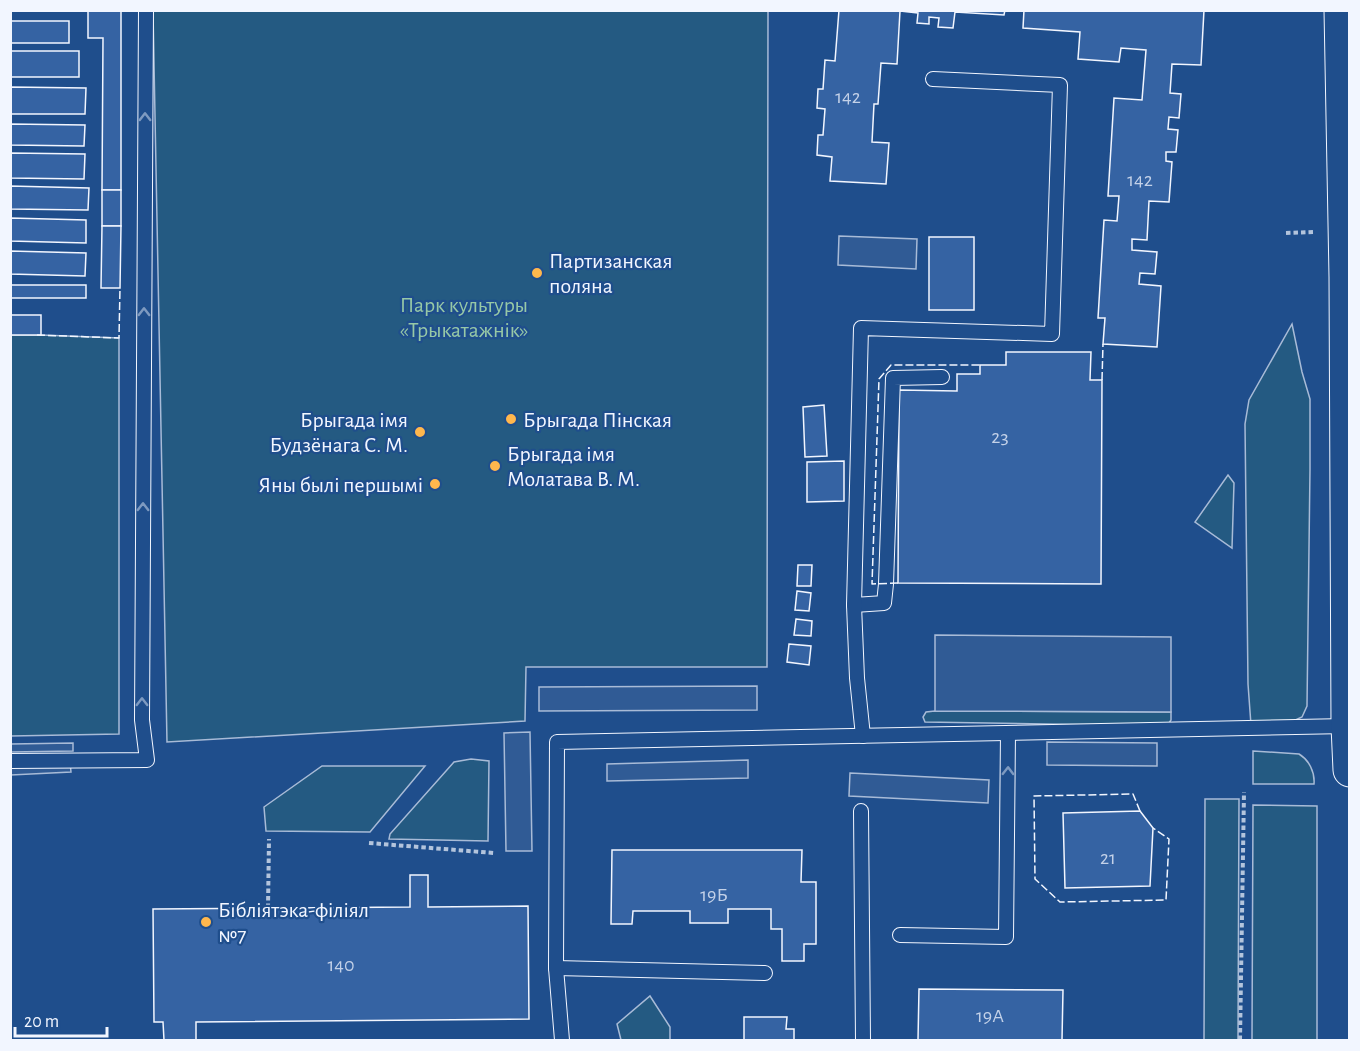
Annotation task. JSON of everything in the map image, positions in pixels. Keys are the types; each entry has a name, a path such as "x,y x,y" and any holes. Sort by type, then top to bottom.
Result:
{"main road":[{"path":"1341,10 1350,770"}],"lane":[{"path":"10,761 147,760 142,720 146,10"},
{"path":"863,736 857,678 854,605 861,328 1052,334 1060,85 933,79"},
{"path":"854,605 884,603 893,378 942,377"},
{"path":"562,1041 556,968 557,742 1349,726"},
{"path":"900,935 1006,936 1008,733"},
{"path":"861,811 863,1041"},
{"path":"556,968 765,973"}],"path":[{"path":"1240,1041 1244,792"},
{"path":"268,908 269,839"},
{"path":"369,843 494,853"}],"green space":[{"name":"Парк культуры «Трыкатажнік»","path":"153,11 768,11 767,667 526,667 525,721 167,742"},
{"path":"1292,324 1310,399 1307,706 1302,717 1289,723 1251,725 1248,684 1245,424 1249,400"},
{"path":"10,335 119,338 119,734 11,736"},
{"path":"1228,475 1234,483 1232,548 1195,522"},
{"path":"926,712 1171,712 1171,720 1167,726 925,722 923,717"},
{"path":"1253,751 1299,754 1311,767 1314,784 1253,784"},
{"path":"471,759 489,761 488,841 389,839 390,834 454,762"},
{"path":"322,766 425,766 370,832 266,831 264,807"},
{"path":"1205,799 1239,799 1238,1040 1204,1040"},
{"path":"1253,805 1317,806 1317,1040 1252,1040"},
{"path":"650,996 670,1027 670,1040 621,1040 617,1024"}],"shaded area":[{"path":"839,236 917,239 916,269 838,265"},
{"path":"935,635 1171,637 1171,712 935,711"},
{"path":"757,686 757,710 539,711 539,687"},
{"path":"530,732 532,851 506,851 504,733"},
{"path":"1047,742 1157,743 1157,766 1047,765"},
{"path":"73,743 73,751 11,752 11,744"},
{"path":"748,760 748,778 607,781 607,764"},
{"path":"70,762 71,772 11,775 10,765"},
{"path":"850,773 989,780 988,803 849,796"}],"building":[{"path":"88,10 121,10 121,190 102,190 103,38 88,38"},
{"path":"839,10 1005,10 1004,15 955,12 953,28 938,27 939,18 929,17 929,24 917,23 918,13 900,11 897,64 881,63 878,104 874,104 872,142 889,143 886,184 830,181 832,157 817,155 818,135 823,135 825,109 817,108 818,89 823,89 825,60 835,61"},
{"path":"1024,10 1204,10 1201,65 1172,64 1170,93 1181,94 1179,118 1169,117 1168,129 1178,130 1176,152 1166,152 1166,161 1172,162 1169,202 1149,201 1147,240 1132,239 1132,250 1157,252 1155,274 1140,273 1139,284 1161,286 1157,347 1103,344 1105,318 1098,318 1104,220 1117,221 1119,196 1108,196 1114,98 1142,100 1146,50 1121,48 1119,62 1078,59 1080,32 1023,28"},
{"path":"10,21 69,21 69,43 10,43"},
{"path":"10,51 79,51 79,77 10,77"},
{"path":"10,87 86,88 85,114 10,114"},
{"path":"10,124 85,125 84,146 10,145"},
{"path":"10,153 85,154 84,179 10,178"},
{"path":"10,186 89,188 88,210 10,209"},
{"path":"102,190 121,190 121,226 102,226"},
{"path":"10,218 86,220 86,243 10,241"},
{"path":"102,226 121,226 120,288 101,288"},
{"path":"929,237 974,237 974,310 929,310"},
{"path":"10,251 86,253 85,276 10,274"},
{"path":"10,285 86,285 86,298 10,298"},
{"path":"10,315 41,315 41,335 10,335"},
{"path":"1006,352 1091,352 1090,380 1102,380 1101,584 898,583 899,390 957,391 957,374 980,374 980,365 1006,365"},
{"path":"824,405 827,456 805,457 803,407"},
{"path":"844,461 844,501 807,502 807,462"},
{"path":"798,565 812,565 811,586 797,586"},
{"path":"797,591 811,593 809,611 795,610"},
{"path":"796,619 812,621 811,636 794,635"},
{"path":"789,644 811,646 809,665 787,662"},
{"path":"1140,811 1153,828 1150,886 1065,888 1063,813"},
{"path":"612,850 802,850 801,882 816,882 816,944 804,944 804,961 782,961 782,929 771,929 771,909 728,909 728,923 690,923 690,911 633,911 632,924 611,924"},
{"path":"410,875 428,875 428,907 528,906 529,1019 196,1022 196,1040 164,1040 163,1022 154,1022 153,909 410,907"},
{"path":"919,989 1063,990 1062,1040 918,1040"},
{"path":"744,1017 787,1017 786,1029 794,1029 794,1040 744,1040"}],"fence":[{"path":"37,335 119,338 120,288"},
{"path":"1102,380 1103,344"},
{"path":"898,583 872,584 879,379 891,365 980,365"},
{"path":"1140,811 1133,794 1034,796 1035,879 1060,902 1166,900 1169,839 1153,828"}],"place":[{"name":"Партизанская поляна","path":"537,273"},
{"name":"Брыгада Пінская","path":"511,419"},
{"name":"Брыгада імя Будзёнага С. М.","path":"420,432"},
{"name":"Брыгада імя Молатава В. М.","path":"495,466"},
{"name":"Яны былі першымі","path":"435,484"},
{"name":"Бібліятэка-філіял №7","path":"206,922"}]}
